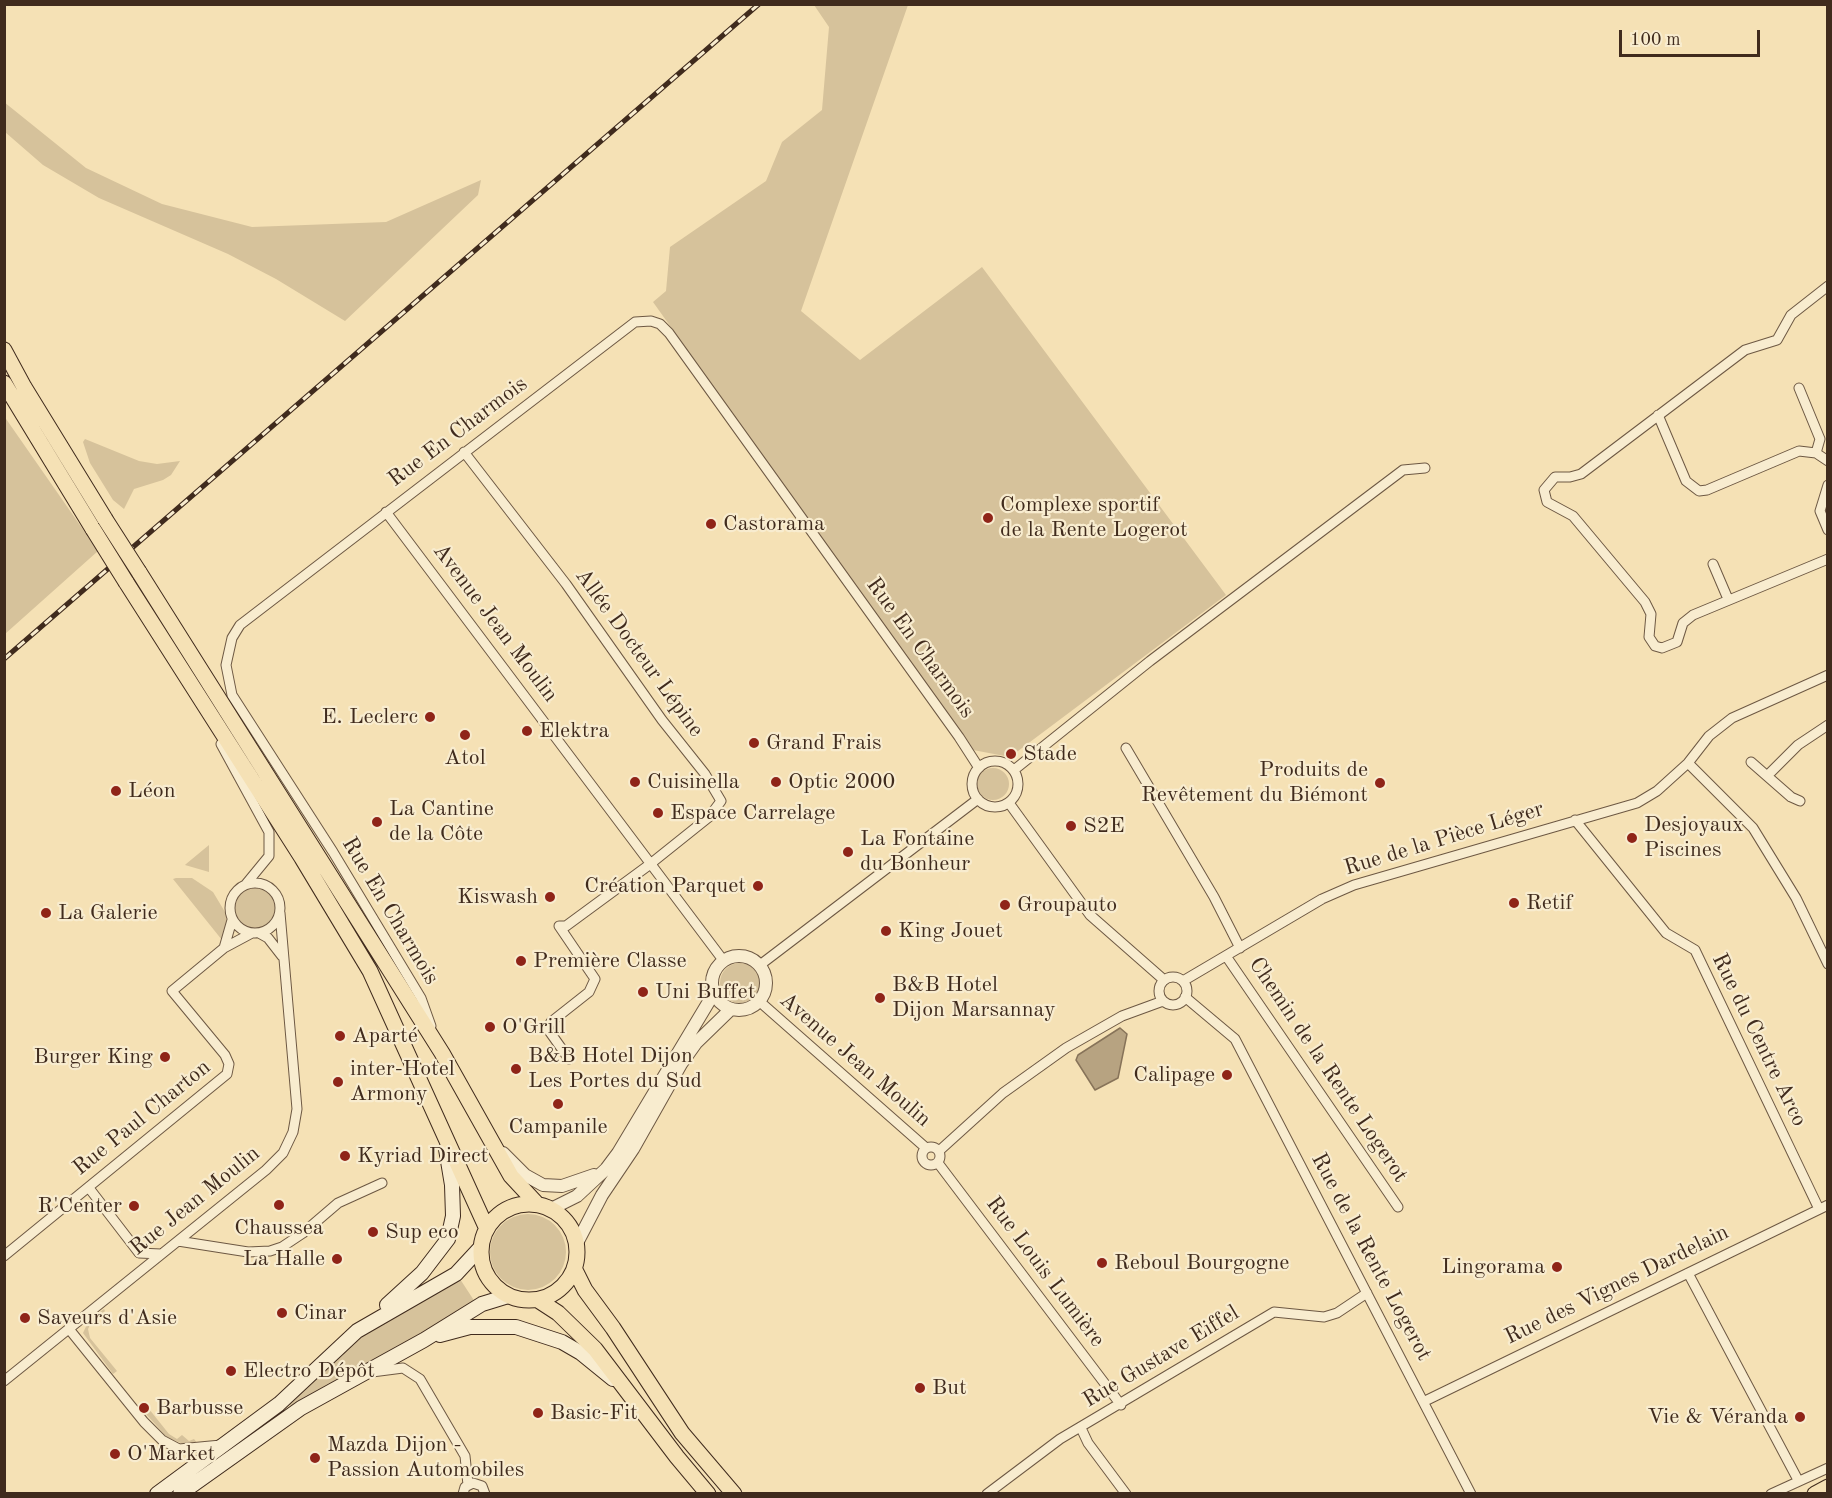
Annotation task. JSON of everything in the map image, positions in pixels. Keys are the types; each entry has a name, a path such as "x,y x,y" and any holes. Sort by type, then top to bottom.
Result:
{"main road":[{"path":"4,350 24,387 105,519 442,1053 488,1137 520,1189 563,1218 572,1229 577,1243 574,1270 560,1290 538,1300 523,1300 508,1296 487,1276 482,1262 481,1247 487,1229 504,1211 514,1206 545,1207"},
{"path":"4,383 126,582 302,858 370,971 487,1229"},
{"path":"158,1494 279,1404 422,1273 443,1249 451,1232 453,1216 450,1163 433,1110"},
{"path":"357,1332 456,1274 481,1247"},
{"path":"574,1270 585,1290 608,1320 682,1433 734,1494"},
{"path":"180,1494 301,1408 424,1340 482,1304 508,1296"},
{"path":"538,1300 558,1313 595,1349 708,1494"},
{"path":"424,1340 470,1328 493,1326 525,1329 562,1342 581,1353 629,1393"},
{"path":"1815,1494 1827,1487"}],"street":[{"path":"1827,286 1791,315 1777,340 1745,350 1581,474 1550,481 1544,490 1544,496 1551,506 1574,516 1645,602 1651,614 1649,637 1655,646 1662,648 1673,646 1679,638 1686,619 1728,599 1827,559"},
{"name":"Rue En Charmois","path":"442,1053 421,998 327,842 232,695 226,665 232,638 240,625 248,618 635,322 643,320 660,324 669,333 953,727 979,768"},
{"path":"1799,388 1820,440 1816,453"},
{"path":"1658,415 1686,480 1699,491 1707,490 1799,451 1816,453 1827,461"},
{"name":"Allée Docteur Lépine","path":"464,453 564,581 662,720 705,774 721,801 709,817 649,865"},
{"path":"1014,770 1150,661 1403,470 1425,468"},
{"path":"1827,485 1820,511 1827,530"},
{"name":"Avenue Jean Moulin","path":"386,512 649,865 723,960"},
{"path":"1713,564 1728,599"},
{"name":"Rue de la Pièce Léger","path":"1183,981 1322,899 1354,885 1637,803 1657,791 1688,763 1695,751 1732,718 1827,675"},
{"path":"202,701 222,745 269,832 269,856 246,884 234,892 231,899 229,907 232,920 224,948"},
{"path":"1767,776 1798,745 1827,724"},
{"path":"1126,748 1214,897 1240,948"},
{"path":"996,761 1014,770 1018,784 1017,792 1009,803 995,807 978,799 972,781 979,768 996,761"},
{"path":"1751,762 1791,797 1800,801"},
{"path":"1688,763 1754,828 1796,898 1827,964"},
{"path":"760,965 978,799"},
{"path":"1009,803 1090,915 1164,980"},
{"name":"Rue du Centre Arco","path":"1575,820 1665,933 1695,950 1823,1207"},
{"path":"569,1059 547,1028 550,1022 589,992 595,979 559,926 566,926 649,865"},
{"path":"246,884 260,883 274,891 278,897 280,913 273,926 256,933"},
{"name":"Rue Jean Moulin","path":"4,1381 266,1170 283,1153 291,1138 297,1109 280,913"},
{"path":"232,920 244,931 268,938 284,958"},
{"name":"Rue Paul Charton","path":"4,1256 227,1074 229,1064 225,1054 172,991 224,948 256,933"},
{"path":"735,956 748,957 760,965 766,977 766,990 759,1001 746,1009 731,1009 721,1003 714,993 712,981 715,970 723,960 735,956"},
{"name":"Chemin de la Rente Logerot","path":"1226,956 1398,1207"},
{"path":"1171,977 1183,981 1187,988 1185,997 1175,1005 1163,1000 1159,993 1164,980 1171,977"},
{"path":"545,1207 571,1200 606,1169 618,1153 714,993"},
{"name":"Rue de la Rente Logerot","path":"1185,997 1235,1039 1425,1401 1471,1494"},
{"path":"939,1151 935,1147 926,1148 922,1154 925,1163 935,1165 938,1162 939,1151 1003,1093 1066,1048 1122,1016 1163,1000"},
{"name":"Avenue Jean Moulin","path":"759,1001 926,1148"},
{"path":"577,1243 602,1195 633,1149 681,1064 696,1043 731,1009"},
{"path":"488,1137 533,1181 553,1187 574,1184 606,1169"},
{"name":"Rue Louis Lumière","path":"938,1162 1121,1405"},
{"path":"178,1240 248,1252 270,1251 282,1247 338,1203 382,1183"},
{"path":"89,1188 140,1253 136,1275"},
{"name":"Rue des Vignes Dardelain","path":"1425,1401 1823,1207"},
{"path":"140,1253 162,1254"},
{"path":"1688,1273 1798,1480"},
{"name":"Rue Gustave Eiffel","path":"987,1494 1060,1439 1121,1405 1274,1312 1324,1317 1337,1313 1367,1293"},
{"path":"69,1329 144,1422 162,1440 179,1449 191,1450 226,1444"},
{"path":"361,1374 403,1368 420,1379 465,1456 466,1489 477,1483 484,1494"},
{"path":"1081,1428 1088,1443 1126,1494"},
{"path":"1771,1494 1827,1468"}],"shaded area":[{"name":"Complexe sportif de la Rente Logerot","path":"814,5 908,5 801,311 860,360 982,267 1226,595 1010,757 973,750 653,302 666,291 670,247 766,181 782,142 822,110 829,27"},
{"path":"4,102 86,168 162,204 252,227 386,222 481,180 478,195 345,321 276,279 228,254 99,198 43,165 5,132"},
{"path":"4,416 98,551 5,634"},
{"path":"85,439 139,461 157,464 180,461 171,475 163,480 134,489 124,509 113,500 90,463 83,442"},
{"path":"993,768 1004,773 1009,784 1004,795 993,800 982,795 977,784 982,773"},
{"path":"209,845 209,872 185,865 186,864"},
{"path":"192,878 213,892 225,912 227,921 222,940 173,879"},
{"path":"255,886 270,892 276,907 270,922 255,928 240,922 234,907 240,892"},
{"path":"740,963 748,964 754,969 759,975 759,991 754,997 748,1002 740,1003 732,1002 726,997 721,991 720,983 721,975 726,969 732,964"},
{"path":"1120,1028 1127,1034 1118,1078 1095,1090 1076,1060 1078,1055"},
{"path":"528,1214 542,1217 555,1225 563,1238 566,1252 563,1266 555,1279 542,1287 528,1290 514,1287 501,1279 493,1266 490,1252 493,1238 501,1225 514,1217"},
{"path":"460,1279 475,1302 442,1324 292,1408 289,1404 351,1345 378,1324"},
{"path":"104,1309 105,1311 91,1323 88,1329 90,1338 117,1371 113,1374 83,1333 89,1320"},
{"path":"149,1409 169,1434 177,1439 182,1435 189,1441 194,1439 198,1444 183,1444 167,1437 145,1413"}],"railway":[{"path":"4,659 759,4"}],"place":[{"name":"Complexe sportif de la Rente Logerot","path":"988,518"},
{"name":"Castorama","path":"711,524"},
{"name":"E. Leclerc","path":"430,717"},
{"name":"Elektra","path":"527,731"},
{"name":"Atol","path":"465,735"},
{"name":"Grand Frais","path":"754,743"},
{"name":"Stade","path":"1011,754"},
{"name":"Cuisinella","path":"635,782"},
{"name":"Optic 2000","path":"776,782"},
{"name":"Produits de Revêtement du Biémont","path":"1380,783"},
{"name":"Léon","path":"116,791"},
{"name":"Espace Carrelage","path":"658,813"},
{"name":"La Cantine de la Côte","path":"377,822"},
{"name":"S2E","path":"1071,826"},
{"name":"Desjoyaux Piscines","path":"1632,838"},
{"name":"La Fontaine du Bonheur","path":"848,852"},
{"name":"Création Parquet","path":"758,886"},
{"name":"Kiswash","path":"550,897"},
{"name":"Retif","path":"1514,903"},
{"name":"Groupauto","path":"1005,905"},
{"name":"La Galerie","path":"46,913"},
{"name":"King Jouet","path":"886,931"},
{"name":"Première Classe","path":"521,961"},
{"name":"Uni Buffet","path":"643,992"},
{"name":"B&B Hotel Dijon Marsannay","path":"880,998"},
{"name":"O'Grill","path":"490,1027"},
{"name":"Aparté","path":"340,1036"},
{"name":"Burger King","path":"165,1057"},
{"name":"B&B Hotel Dijon Les Portes du Sud","path":"516,1069"},
{"name":"Calipage","path":"1227,1075"},
{"name":"inter-Hotel Armony","path":"338,1082"},
{"name":"Campanile","path":"558,1104"},
{"name":"Kyriad Direct","path":"345,1156"},
{"name":"Chaussea","path":"279,1205"},
{"name":"R'Center","path":"134,1206"},
{"name":"Sup eco","path":"373,1232"},
{"name":"La Halle","path":"337,1259"},
{"name":"Reboul Bourgogne","path":"1102,1263"},
{"name":"Lingorama","path":"1557,1267"},
{"name":"Cinar","path":"282,1313"},
{"name":"Saveurs d'Asie","path":"25,1318"},
{"name":"Electro Dépôt","path":"231,1371"},
{"name":"But","path":"920,1388"},
{"name":"Barbusse","path":"144,1408"},
{"name":"Basic-Fit","path":"538,1413"},
{"name":"Vie & Véranda","path":"1800,1417"},
{"name":"O'Market","path":"115,1454"},
{"name":"Mazda Dijon - Passion Automobiles","path":"315,1458"}]}
